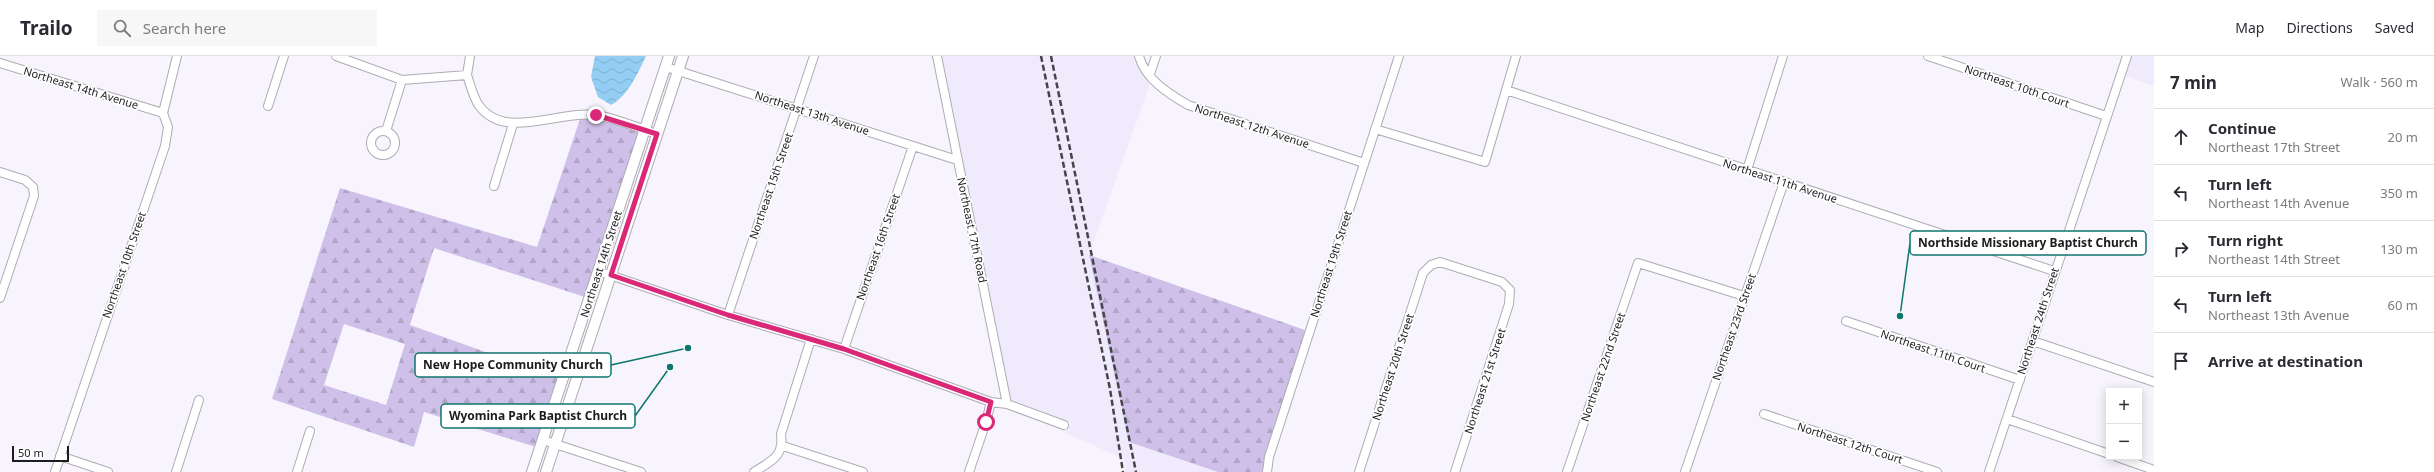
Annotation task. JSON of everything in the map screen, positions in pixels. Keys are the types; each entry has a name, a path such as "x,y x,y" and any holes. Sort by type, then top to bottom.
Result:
{"main road":[{"name":"Northeast 14th Street","path":"532,472 669,56"},
{"name":"Northeast 14th Street","path":"546,472 683,56"}],"street":[{"name":"Northeast 10th Street","path":"55,472 164,146 168,127 163,113 177,56"},
{"path":"268,106 284,56"},
{"path":"336,56 402,80 467,75"},
{"path":"470,56 467,75 478,103 491,118 513,124 565,115 596,115 657,134"},
{"name":"Northeast 15th Street","path":"728,315 798,108 814,56"},
{"name":"Northeast 17th Road","path":"937,56 1008,404"},
{"path":"1140,56 1150,74"},
{"path":"1150,74 1156,56"},
{"name":"Northeast 19th Street","path":"1266,472 1399,56"},
{"path":"1375,129 1485,162 1516,56"},
{"path":"1747,170 1783,56"},
{"name":"Northeast 10th Court","path":"1928,56 2106,116"},
{"name":"Northeast 24th Street","path":"1989,472 2033,341 2054,271 2127,56"},
{"name":"Northeast 14th Avenue","path":"0,63 163,113"},
{"name":"Northeast 13th Avenue","path":"666,66 958,160"},
{"name":"Northeast 12th Avenue","path":"1150,74 1165,92 1188,105 1364,163"},
{"path":"386,131 402,80"},
{"name":"Northeast 11th Avenue","path":"1506,90 2054,271"},
{"path":"494,186 513,124"},
{"name":"Northeast 16th Street","path":"844,349 913,146"},
{"path":"0,172 25,180 33,187 34,196 0,298"},
{"name":"Northeast 23rd Street","path":"1685,472 1784,182"},
{"name":"Northeast 20th Street","path":"1359,472 1423,272 1431,265 1440,262 1502,282 1510,290"},
{"name":"Northeast 22nd Street","path":"1567,472 1638,263 1744,296"},
{"path":"598,271 728,315 844,349 991,402 1008,404 1064,425"},
{"name":"Northeast 21st Street","path":"1456,472 1509,304 1510,290"},
{"name":"Northeast 11th Court","path":"1846,321 2020,380"},
{"path":"754,472 776,457 783,446 781,434 811,340"},
{"path":"2033,341 2154,382"},
{"path":"176,472 199,400"},
{"path":"969,472 986,422 991,402"},
{"name":"Northeast 12th Court","path":"1764,414 1936,472"},
{"path":"2007,419 2106,453"},
{"path":"297,472 310,431"},
{"path":"543,440 641,472"},
{"path":"783,446 863,472"},
{"path":"60,456 108,472"},
{"path":"2126,460 2154,470"}],"shaded area":[{"path":"942,56 1135,56 1144,76 1151,81 1089,255 1129,442 1218,472 1125,472 1124,459 1026,415 1067,430 1070,423 1011,401"},
{"path":"2131,56 2154,56 2154,86 2125,76"}],"green space":[{"path":"580,119 601,120 639,132 585,297 434,248 410,325 558,378 536,447 424,412 414,447 272,399 340,188 537,247","holes":["344,324 405,344 386,405 324,385"]},
{"path":"1089,255 1305,330 1262,472 1218,472 1129,442"}],"water":[{"path":"595,56 646,56 636,77 623,96 611,105 598,97 591,77"}],"railway":[{"path":"1041,56 1110,389 1123,472"},
{"path":"1051,56 1136,472"}],"place":[{"name":"Northside Missionary Baptist Church","path":"1900,316"},
{"name":"New Hope Community Church","path":"688,348"},
{"name":"Wyomina Park Baptist Church","path":"670,367"}],"route":[{"path":"596,115 657,134 611,275 728,315 844,349 991,402 986,422"}]}
